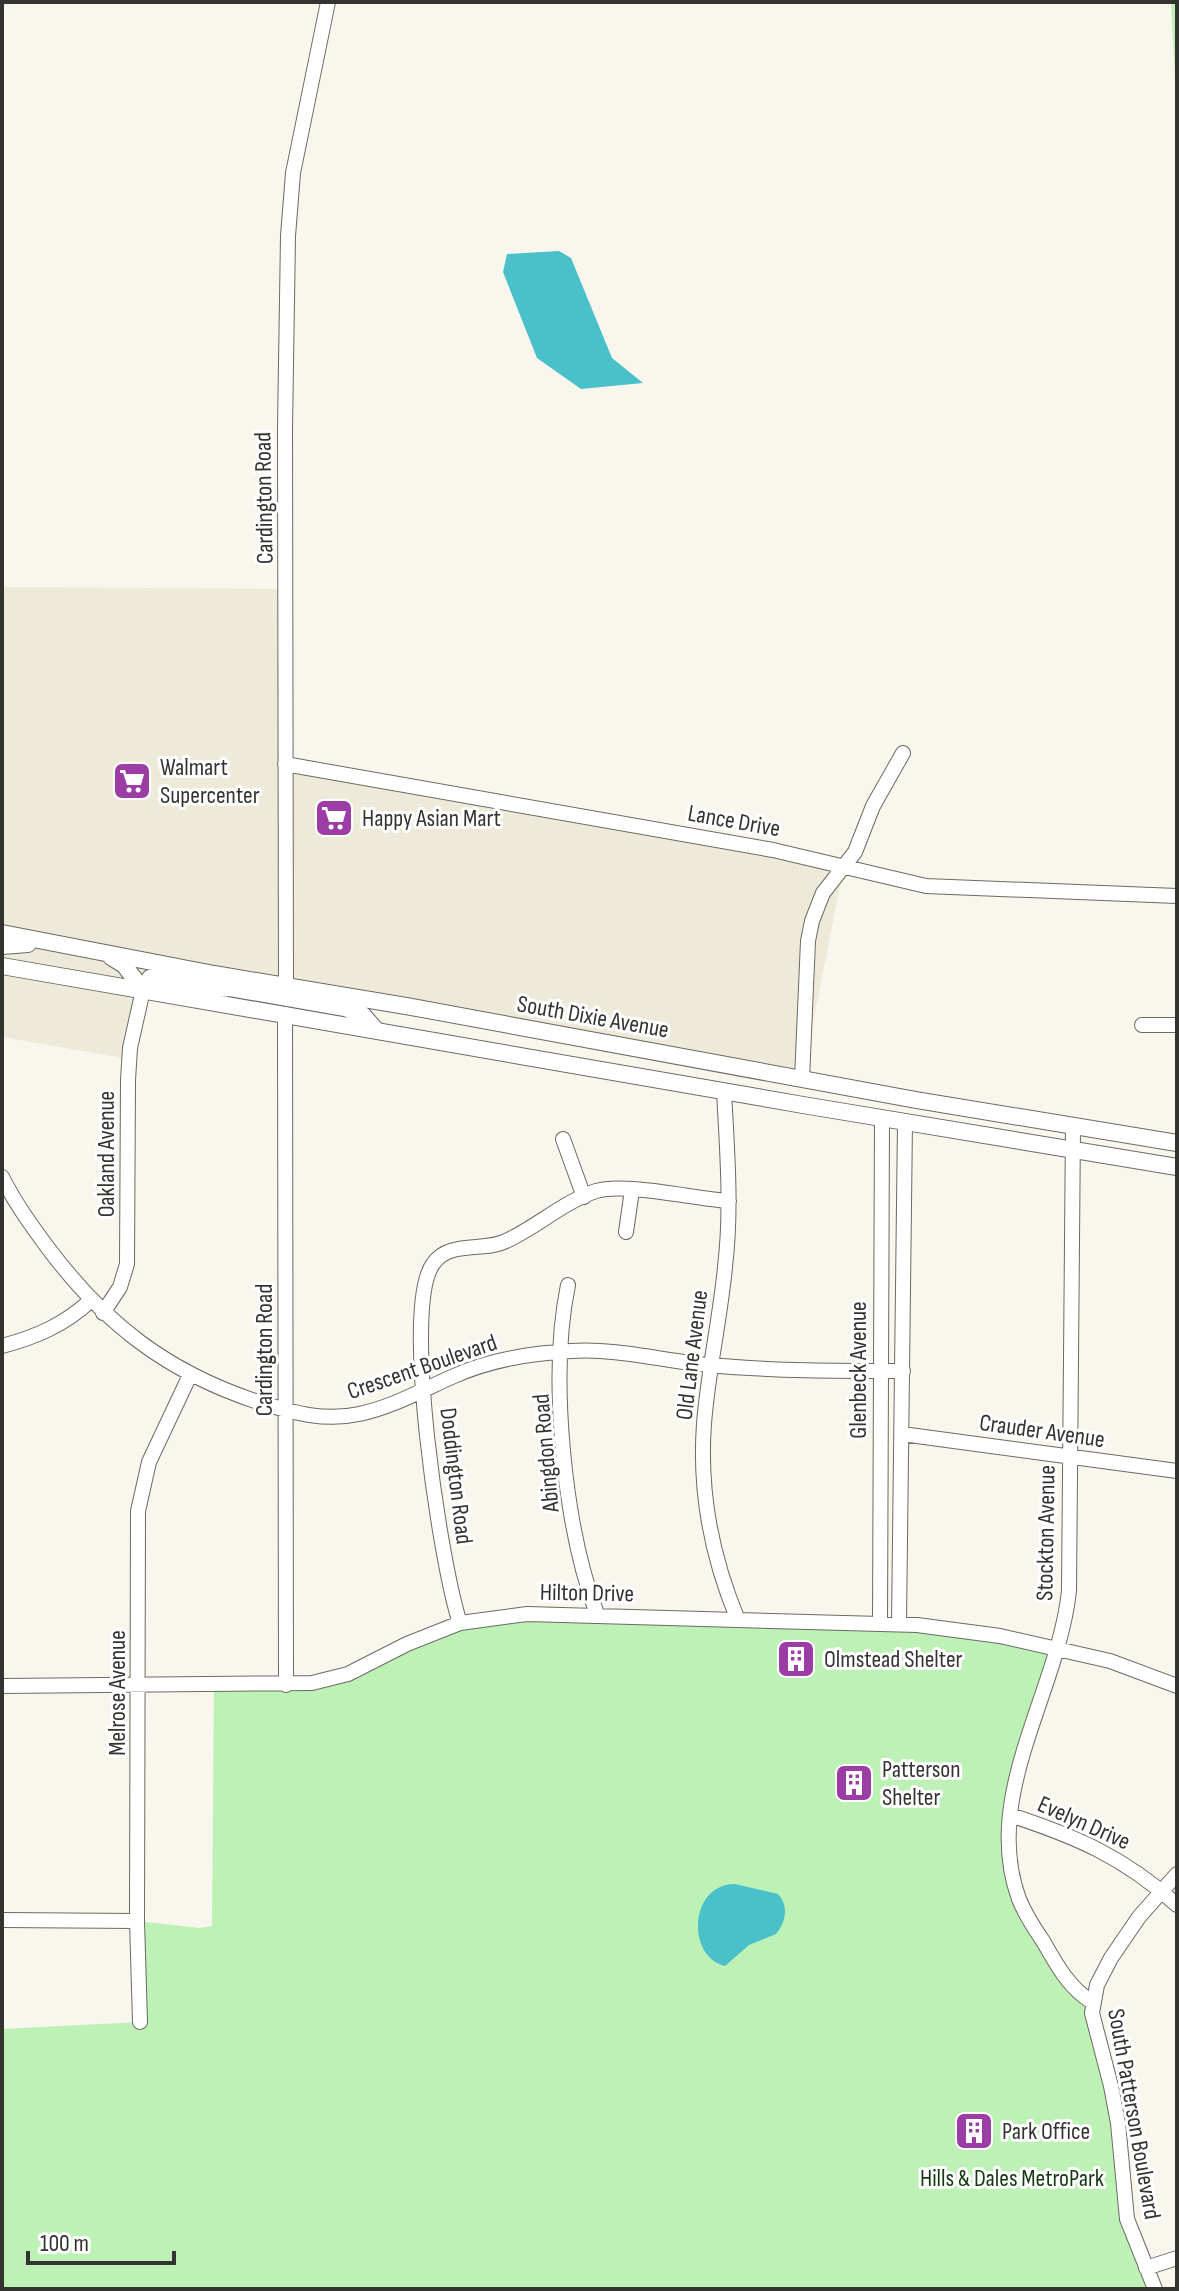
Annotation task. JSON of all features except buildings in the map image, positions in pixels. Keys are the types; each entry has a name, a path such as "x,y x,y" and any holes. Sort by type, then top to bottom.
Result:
{"main road":[{"name":"South Dixie Avenue","path":"2,933 214,974 376,1030 1177,1167"},
{"path":"2,946 50,942"},
{"path":"107,954 124,965 143,990 150,978 186,982 214,974"},
{"name":"South Dixie Avenue","path":"2,966 186,997 286,999 802,1079 1177,1143"}],"street":[{"name":"Cardington Road","path":"286,1685 288,236 293,173 328,2"},
{"path":"802,1079 808,941 812,921 823,893 855,852 873,806 903,753"},
{"name":"Lance Drive","path":"285,764 759,847 911,883 950,888 1177,896"},
{"name":"Oakland Avenue","path":"103,1313 120,1287 127,1264 128,1080 130,1048 143,990"},
{"path":"1142,1025 1177,1025"},
{"name":"Old Lane Avenue","path":"724,1091 729,1201 725,1266 704,1423 704,1488 712,1540 738,1620"},
{"name":"Glenbeck Avenue","path":"880,1623 882,1118"},
{"name":"Glenbeck Avenue","path":"899,1623 905,1122"},
{"name":"Stockton Avenue","path":"1073,1126 1069,1591 1058,1650 1022,1757 1010,1815 1011,1867 1026,1913 1071,1984 1092,2002"},
{"path":"563,1139 584,1197"},
{"name":"Crescent Boulevard","path":"2,1178 24,1217 90,1301 103,1313 148,1349 190,1375 286,1411 323,1417 356,1415 398,1403 480,1366 561,1352 630,1354 711,1365 903,1371"},
{"name":"Doddington Road","path":"460,1623 433,1488 424,1391 420,1331 422,1298 427,1275 435,1260 452,1250 504,1242 599,1190 632,1190 729,1201"},
{"path":"626,1232 632,1190"},
{"name":"Abingdon Road","path":"568,1285 561,1352 562,1424 571,1508 597,1614"},
{"path":"2,1346 42,1333 72,1317 90,1301"},
{"name":"Melrose Avenue","path":"140,2022 137,1921 140,1494 149,1462 190,1375"},
{"name":"Crauder Avenue","path":"902,1434 1177,1471"},
{"name":"Hilton Drive","path":"2,1686 312,1683 348,1674 407,1644 460,1623 503,1615 597,1614 899,1623 977,1632 1110,1661 1177,1686"},
{"name":"Evelyn Drive","path":"1010,1815 1095,1846 1130,1867 1177,1905"},
{"name":"South Patterson Boulevard","path":"1155,2289 1127,2219 1118,2123 1095,2032 1092,2002 1097,1985 1117,1949 1177,1874"},
{"path":"2,1920 137,1921"},
{"path":"1146,2268 1177,2258"}],"shaded area":[{"path":"2,587 287,589 286,764 844,866 802,1079 145,962 129,1059 2,1037"}],"green space":[{"path":"1171,2 1177,2 1177,118"},
{"name":"Hills & Dales MetroPark","path":"480,1618 899,1623 1058,1650 1009,1824 1026,1913 1092,2002 1111,2086 1125,2204 1155,2289 2,2289 2,2029 140,2022 137,1921 200,1928 212,1926 214,1686 312,1683"}],"water":[{"path":"559,251 571,258 612,358 643,383 581,389 537,358 503,272 507,254"},
{"path":"735,1884 778,1894 785,1914 776,1934 749,1945 725,1966 712,1960 704,1949 698,1922 701,1908 709,1896 720,1887"}],"place":[{"name":"Walmart Supercenter","path":"132,781"},
{"name":"Happy Asian Mart","path":"334,818"},
{"name":"Olmstead Shelter","path":"796,1659"},
{"name":"Patterson Shelter","path":"854,1783"},
{"name":"Park Office","path":"974,2131"}]}
